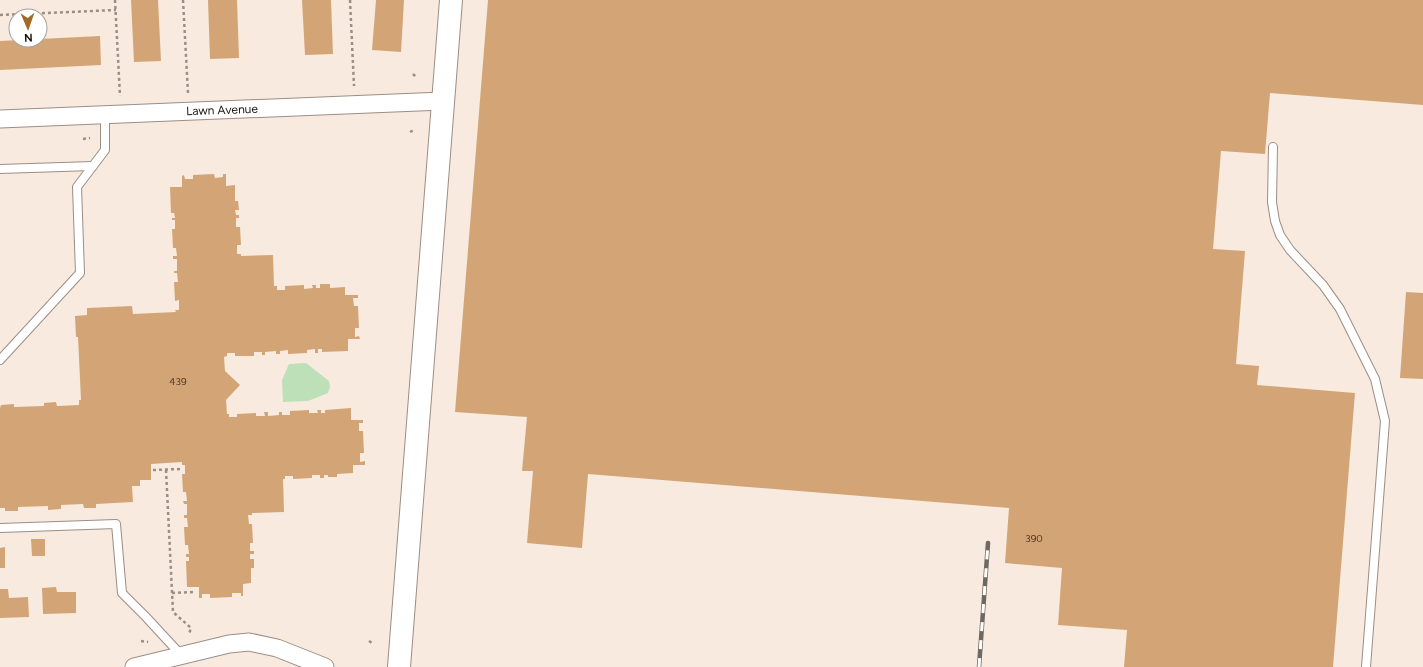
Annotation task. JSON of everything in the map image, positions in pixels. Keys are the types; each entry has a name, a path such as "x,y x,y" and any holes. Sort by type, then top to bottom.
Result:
{"main road":[{"path":"399,667 451,0"}],"street":[{"name":"Lawn Avenue","path":"0,119 443,101"},
{"path":"134,667 229,644 249,642 277,648 325,667"}],"lane":[{"path":"0,360 80,273 77,187 106,150 104,115"},
{"path":"1273,147 1272,202 1275,222 1280,235 1290,250 1323,285 1340,309 1374,379 1385,421 1366,667"},
{"path":"0,169 94,166"},
{"path":"0,528 116,524 122,593 182,656"}],"path":[{"path":"115,0 120,94"},
{"path":"183,0 188,92"},
{"path":"350,0 354,86"},
{"path":"0,15 116,10"},
{"path":"413,74 417,78"},
{"path":"410,132 414,130"},
{"path":"83,139 90,138"},
{"path":"153,470 180,469"},
{"path":"166,470 173,612 191,628 189,634"},
{"path":"172,593 193,592"},
{"path":"141,641 148,642"},
{"path":"368,641 372,643"}],"green space":[{"path":"306,363 329,381 330,387 328,393 308,401 283,402 282,380 289,364"}],"building":[{"path":"131,0 158,0 161,61 134,62"},
{"path":"208,0 237,0 239,58 210,59"},
{"path":"302,0 331,0 333,54 305,55"},
{"path":"376,0 404,0 401,52 372,50"},
{"path":"488,0 1423,0 1423,105 1270,93 1265,154 1221,151 1213,249 1245,251 1236,364 1259,366 1257,385 1355,393 1333,667 1124,667 1127,630 1058,625 1062,568 1005,563 1009,508 588,474 582,548 527,543 533,471 522,471 527,417 455,412"},
{"path":"100,36 101,65 0,70 0,41 8,41 8,48 48,48 48,39"},
{"path":"214,174 215,178 223,177 223,174 226,174 226,186 235,185 235,201 238,201 239,210 235,210 236,215 239,215 239,218 236,218 236,227 240,227 241,245 237,245 237,254 241,254 241,256 273,255 274,286 277,286 277,290 285,290 285,286 304,285 304,289 313,288 312,285 316,285 316,288 320,288 320,284 330,284 330,288 345,287 345,295 358,295 358,298 353,298 354,306 358,306 359,328 355,328 355,337 359,336 360,339 348,339 348,351 322,352 322,349 318,349 318,353 315,353 315,349 307,350 307,353 288,354 288,350 280,351 280,354 276,354 276,351 265,352 265,355 262,355 262,352 254,352 254,356 235,356 235,353 227,353 227,356 224,357 225,371 240,385 226,400 227,414 229,414 229,417 237,417 237,414 256,413 256,416 265,416 264,412 268,412 268,416 279,415 279,412 282,412 282,415 290,415 290,411 309,410 309,413 318,413 317,410 321,410 321,413 325,413 325,410 351,408 351,420 363,420 363,423 359,423 359,431 363,431 364,453 360,453 360,462 365,461 365,465 353,465 353,473 337,474 337,477 328,477 328,475 324,475 324,478 320,478 320,475 312,475 312,478 293,479 293,476 285,476 285,479 283,479 284,512 252,513 252,515 248,515 249,524 252,524 253,543 250,543 250,551 254,551 254,554 250,554 250,559 254,559 254,568 251,568 251,583 243,584 243,596 241,596 241,593 232,593 232,597 210,598 210,594 202,594 202,598 199,598 199,587 187,587 186,561 189,561 189,557 186,557 186,554 189,554 188,545 185,545 184,527 188,527 187,518 184,518 184,515 187,515 187,504 184,504 183,501 187,501 186,492 183,492 182,474 185,474 185,465 182,465 182,462 151,464 151,480 140,480 140,486 132,486 133,502 96,504 96,508 84,508 83,504 61,505 61,509 48,510 48,506 18,507 18,511 5,511 5,508 0,508 0,408 1,405 14,404 14,407 44,406 44,403 56,402 57,406 79,405 79,400 81,400 78,337 76,337 75,316 87,315 87,308 132,306 133,314 176,312 175,310 179,310 179,300 175,301 174,282 178,282 177,273 174,273 174,271 177,271 177,259 173,259 173,256 177,256 176,248 173,248 172,229 175,229 175,220 172,220 172,218 175,218 174,213 171,213 170,187 182,187 182,176 184,175 185,179 193,179 193,175"},
{"path":"1406,292 1423,293 1423,379 1400,378"},
{"path":"31,539 45,539 45,556 32,556"},
{"path":"5,547 5,568 0,568 0,548"},
{"path":"56,587 57,592 76,592 76,613 43,614 42,588"},
{"path":"0,589 8,589 9,598 28,597 29,617 0,618"}],"railway":[{"path":"979,667 988,543"}]}
